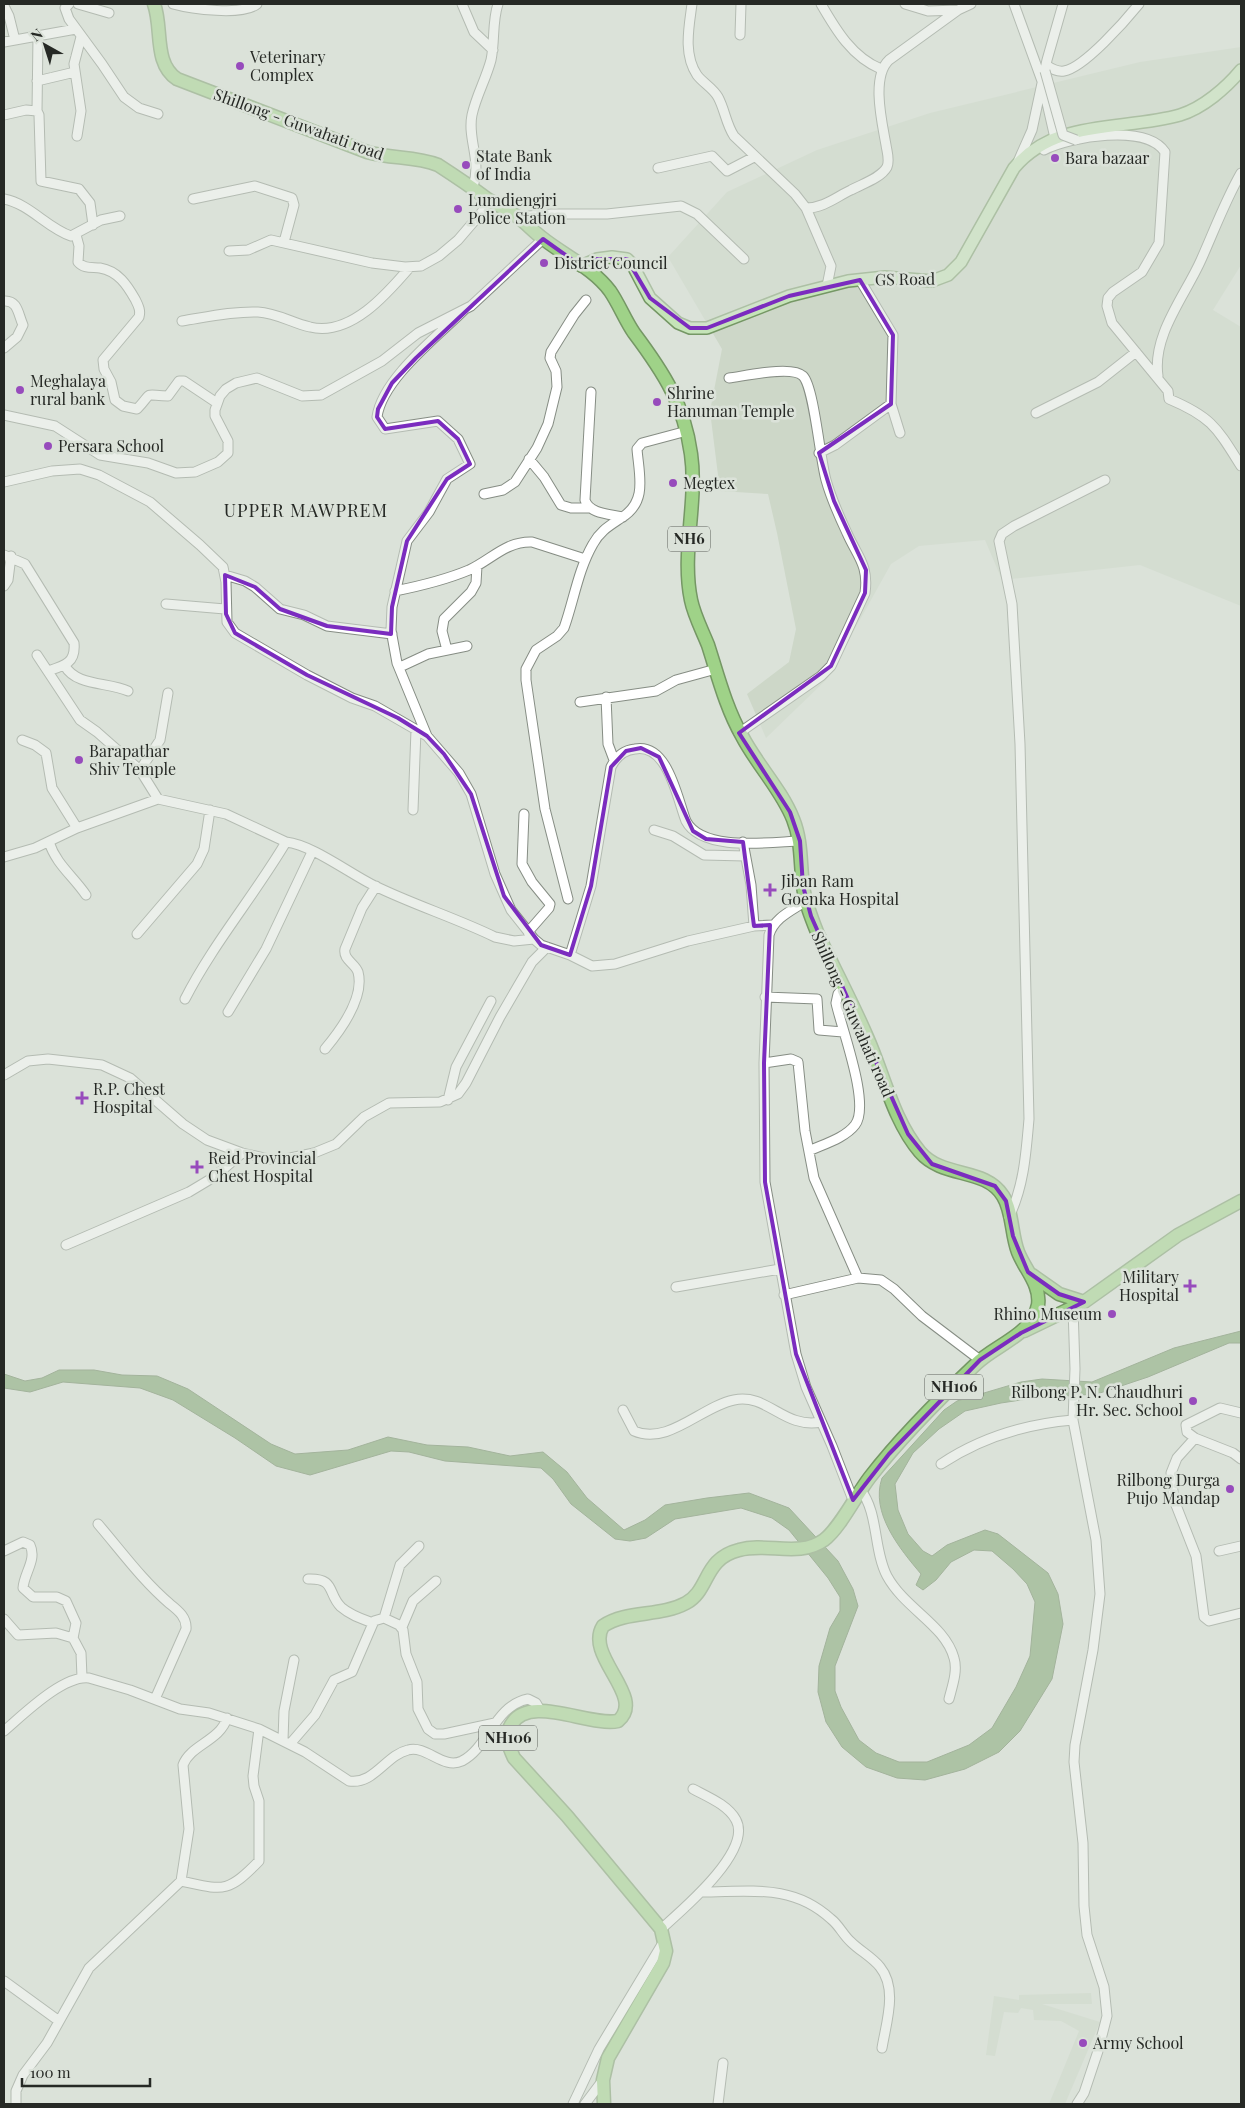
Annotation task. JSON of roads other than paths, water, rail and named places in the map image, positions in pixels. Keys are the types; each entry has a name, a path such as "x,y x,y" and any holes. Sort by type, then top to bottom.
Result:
{"highway":[{"name":"Shillong - Guwahati road","path":"154,4 160,28 163,62 168,72 178,79 367,152 432,163 473,186 488,199 518,217 542,239 581,266 610,291 628,324 665,374 681,409 687,431 693,477 688,556 691,601 739,732 790,812 800,841 806,901 818,934 865,1031 898,1115 917,1149 932,1164 974,1176 995,1186 1006,1201 1015,1245 1028,1272"},
{"path":"1079,1305 1178,1235 1241,1201"},
{"name":"NH6","path":"1028,1272 1052,1290 1079,1305"},
{"name":"NH106","path":"1021,1333 1035,1314 1038,1303 1037,1290 1028,1272"},
{"name":"NH106","path":"663,1935 567,1816 514,1758 508,1746 507,1734 510,1726 522,1714 540,1710 603,1722 618,1721 625,1713 626,1700 599,1643 603,1626 614,1620 685,1604 698,1592 712,1567 729,1554 754,1548 800,1549 814,1546 825,1539 836,1528 854,1497 896,1447 980,1360 1021,1333 1079,1305"},
{"path":"604,2104 603,2080 608,2058 663,1963 666,1951 663,1935"}],"main road":[{"name":"GS Road","path":"581,266 597,258 627,259 632,264 650,298 678,323 690,328 707,328 789,296 827,286 885,277 932,281 948,276 961,262 1002,186 1017,164 1042,144 1059,136 1180,115 1198,107 1241,70"}],"street":[{"path":"69,4 65,8 66,12 124,97 139,108 158,114"},
{"path":"78,4 109,13"},
{"path":"173,4 205,9 249,9 257,4"},
{"path":"462,4 474,32 493,50"},
{"path":"473,186 478,168 472,115 493,50 495,16 498,4"},
{"path":"692,4 688,34 691,65 704,84 718,97 728,126 754,157 795,194 806,208 831,266 827,286"},
{"path":"740,35 741,4"},
{"path":"820,4 837,30 855,52 867,63 881,69"},
{"path":"905,4 928,11 958,10"},
{"path":"806,208 820,207 830,202 877,176 887,166 879,85 881,69 889,60 958,10 971,4"},
{"path":"1014,4 1044,72 1059,136 1076,140"},
{"path":"1017,164 1032,130 1044,72 1063,4"},
{"path":"1044,72 1069,70 1118,30 1139,4"},
{"path":"4,6 9,16 15,40"},
{"path":"4,42 38,36 79,33"},
{"path":"77,136 81,111 74,57 79,33"},
{"path":"38,36 37,111 39,115 41,181 79,189 90,203 93,225"},
{"path":"37,80 75,72"},
{"path":"4,115 26,110 37,111"},
{"path":"1017,164 1052,146 1108,135 1125,135 1161,144 1165,152 1159,243 1142,272 1112,292 1108,298 1107,306 1112,323 1168,391 1169,399 1189,408 1215,426 1241,466"},
{"path":"658,168 712,156 727,172 754,157"},
{"path":"1158,378 1156,363 1169,320 1200,262 1241,173"},
{"path":"193,199 255,186 292,198 294,206 284,242"},
{"path":"4,199 26,208 62,233 71,236 101,220 120,216"},
{"path":"229,250 248,250 271,240 372,263 410,267 421,266 439,256 458,240 482,212 488,199"},
{"path":"518,217 551,214 607,214 681,206 698,214 744,259"},
{"path":"76,234 79,246 78,262 85,267 106,270 117,276 123,281 140,309 139,317 103,360 115,400 122,406 137,409 148,396 157,394 168,396 179,381 184,382 217,402"},
{"path":"4,415 55,426 100,455 148,463 185,474 218,462 228,453 228,441 215,416 217,402 226,389 251,378 262,380 302,396 321,394 382,361 418,333 471,306 542,239"},
{"path":"182,321 231,313 258,312 274,314 310,327 329,327 362,314 410,267"},
{"path":"860,280 893,335 891,404 900,433"},
{"path":"4,301 10,300 15,304 22,325 17,337 4,348"},
{"path":"484,494 510,487 519,478 548,424 554,403 558,376 550,361 551,352 574,315 586,300"},
{"path":"464,310 392,384 378,409 377,417 385,429 438,421 458,439 470,464 447,479 429,512 407,542 392,607 392,634 397,663 427,736 467,784 504,896 534,939 547,947 570,955 592,966 615,964 688,941 754,926 772,925 806,901"},
{"path":"1036,413 1098,382 1136,352"},
{"path":"729,378 781,371 794,371 803,376 810,386 819,453 834,501 866,570 865,593 831,666 821,676 739,732"},
{"path":"589,508 585,500 585,479 592,392"},
{"path":"819,453 835,445 891,404"},
{"path":"568,899 545,809 527,693 526,669 536,650 557,636 564,628 585,559 600,533 607,526 632,510 640,495 638,446 642,443 687,431"},
{"path":"529,459 561,504 571,508 589,508 623,517"},
{"path":"4,482 70,469 99,475 138,495 162,512 219,562 225,575 227,622 242,639 332,688 375,706 427,736"},
{"path":"1009,1217 1018,1199 1023,1177 1029,1120 1020,744 1012,604 999,541 1002,534 1014,526 1105,480"},
{"path":"395,591 426,585 477,566 505,548 523,542 532,542 585,559"},
{"path":"4,586 8,580 8,556 26,564 70,635 74,643 75,652 71,661 65,666 48,671"},
{"path":"447,650 442,630 444,619 471,592 476,583 477,566"},
{"path":"225,575 245,581 255,587 280,609 304,615 327,626 392,634"},
{"path":"166,604 225,609"},
{"path":"400,667 418,657 467,646"},
{"path":"37,655 80,720 98,732 140,770 158,799"},
{"path":"65,666 76,678 109,684 128,691"},
{"path":"580,702 656,691 676,680 716,669"},
{"path":"140,770 160,740 168,693"},
{"path":"606,697 608,744 614,760"},
{"path":"412,810 416,730"},
{"path":"22,740 35,745 46,753 52,788 77,828"},
{"path":"570,955 591,886 611,766 614,760 633,749 641,748 655,753 666,766 689,828 706,839 743,842 800,841"},
{"path":"4,857 49,842 77,828 158,799 226,814 346,868 376,886 495,938 514,941 534,939"},
{"path":"137,934 197,864 204,849 210,810"},
{"path":"524,814 522,864 532,882 550,904 549,908 528,932"},
{"path":"654,830 673,836 704,855 745,856"},
{"path":"49,842 58,863 74,878 86,895"},
{"path":"185,999 202,966 266,876 286,842"},
{"path":"743,842 751,885 754,926"},
{"path":"228,1012 266,949 312,852"},
{"path":"325,1049 340,1032 354,1003 358,983 357,970 346,956 345,949 362,908 376,886"},
{"path":"772,925 767,950 765,997 765,1182 796,1354 806,1388 854,1497 869,1501 876,1544 887,1576 900,1597 938,1630 948,1643 956,1668 949,1699"},
{"path":"4,1075 28,1061 48,1059 102,1065 130,1078 201,1137 242,1153 281,1160 314,1153 336,1144 364,1118 389,1103 448,1100 458,1094 466,1083 492,1032 532,962 547,947"},
{"path":"809,1151 842,1136 859,1119 859,1095 836,1002 838,994 844,987"},
{"path":"765,997 817,999 819,1030 844,1032"},
{"path":"448,1100 456,1067 491,1001"},
{"path":"764,1063 791,1059 798,1062 814,1178 858,1278"},
{"path":"66,1245 189,1192 214,1177 242,1153"},
{"path":"676,1287 780,1269"},
{"path":"784,1295 858,1278 874,1278 888,1283 916,1312 980,1360"},
{"path":"1077,2104 1084,2093 1107,2016 1104,1986 1087,1935 1084,1906 1083,1844 1074,1762 1075,1745 1093,1650 1100,1594 1096,1540 1074,1416 1079,1305"},
{"path":"623,1410 634,1431 648,1435 667,1431 716,1406 741,1399 755,1400 800,1423 821,1422"},
{"path":"1241,1413 1220,1408 1200,1417 1185,1428 1186,1432 1195,1438 1233,1453 1241,1459"},
{"path":"941,1464 961,1451 984,1440 1074,1416"},
{"path":"1195,1438 1177,1458 1171,1473 1174,1500 1196,1556 1203,1615 1209,1621 1241,1613"},
{"path":"98,1524 149,1587 180,1612 187,1623 155,1698"},
{"path":"4,1551 22,1542 30,1545 33,1558 26,1574 23,1588 33,1597 66,1600 76,1623 74,1638 81,1653 82,1677"},
{"path":"384,1618 400,1565 419,1546"},
{"path":"1219,1551 1241,1546"},
{"path":"308,1579 325,1581 332,1588 341,1607 373,1623"},
{"path":"436,1581 413,1601 402,1627 406,1654 417,1682 418,1709 428,1729 436,1734 495,1723"},
{"path":"286,1742 315,1715 334,1680 341,1676 349,1676 352,1672 373,1623 378,1618 384,1618 402,1627"},
{"path":"4,1619 18,1635 56,1633 74,1638"},
{"path":"286,1742 284,1711 294,1660"},
{"path":"4,1731 55,1690 82,1677 155,1698 180,1709 227,1718 259,1729 286,1742 349,1781 357,1782 364,1780 396,1755 411,1749 418,1749 451,1763 464,1760 470,1756 495,1723 514,1704 520,1701 533,1701 540,1710"},
{"path":"16,2104 16,2091 23,2075 48,2043 94,1962 115,1945 128,1930 174,1890 181,1881 189,1829 189,1810 182,1772 183,1765 187,1758 221,1730 227,1718"},
{"path":"181,1881 217,1889 225,1888 259,1861 260,1807 253,1776 259,1729"},
{"path":"573,2104 599,2049 663,1935 726,1862 737,1840 739,1832 737,1821 731,1813 693,1789"},
{"path":"701,1892 783,1892 801,1898 832,1919 850,1942 879,1966 885,1975 889,1987 889,2002 882,2048"},
{"path":"4,1981 60,2021"},
{"path":"718,2104 723,2063"},
{"path":"585,2104 603,2080"}],"place":[{"name":"Veterinary Complex","path":"240,66"},
{"name":"Bara bazaar","path":"1055,158"},
{"name":"State Bank of India","path":"466,165"},
{"name":"Lumdiengjri Police Station","path":"458,209"},
{"name":"District Council","path":"544,263"},
{"name":"Meghalaya rural bank","path":"20,390"},
{"name":"Shrine Hanuman Temple","path":"657,402"},
{"name":"Persara School","path":"48,446"},
{"name":"Megtex","path":"673,483"},
{"name":"Barapathar Shiv Temple","path":"79,760"},
{"name":"Jiban Ram Goenka Hospital","path":"770,890"},
{"name":"R.P. Chest Hospital","path":"82,1098"},
{"name":"Reid Provincial Chest Hospital","path":"197,1167"},
{"name":"Military Hospital","path":"1190,1286"},
{"name":"Rhino Museum","path":"1112,1314"},
{"name":"Rilbong P. N. Chaudhuri Hr. Sec. School","path":"1193,1401"},
{"name":"Rilbong Durga Pujo Mandap","path":"1230,1489"},
{"name":"Army School","path":"1083,2043"}],"district":[{"name":"UPPER MAWPREM","path":"306,511"}]}
